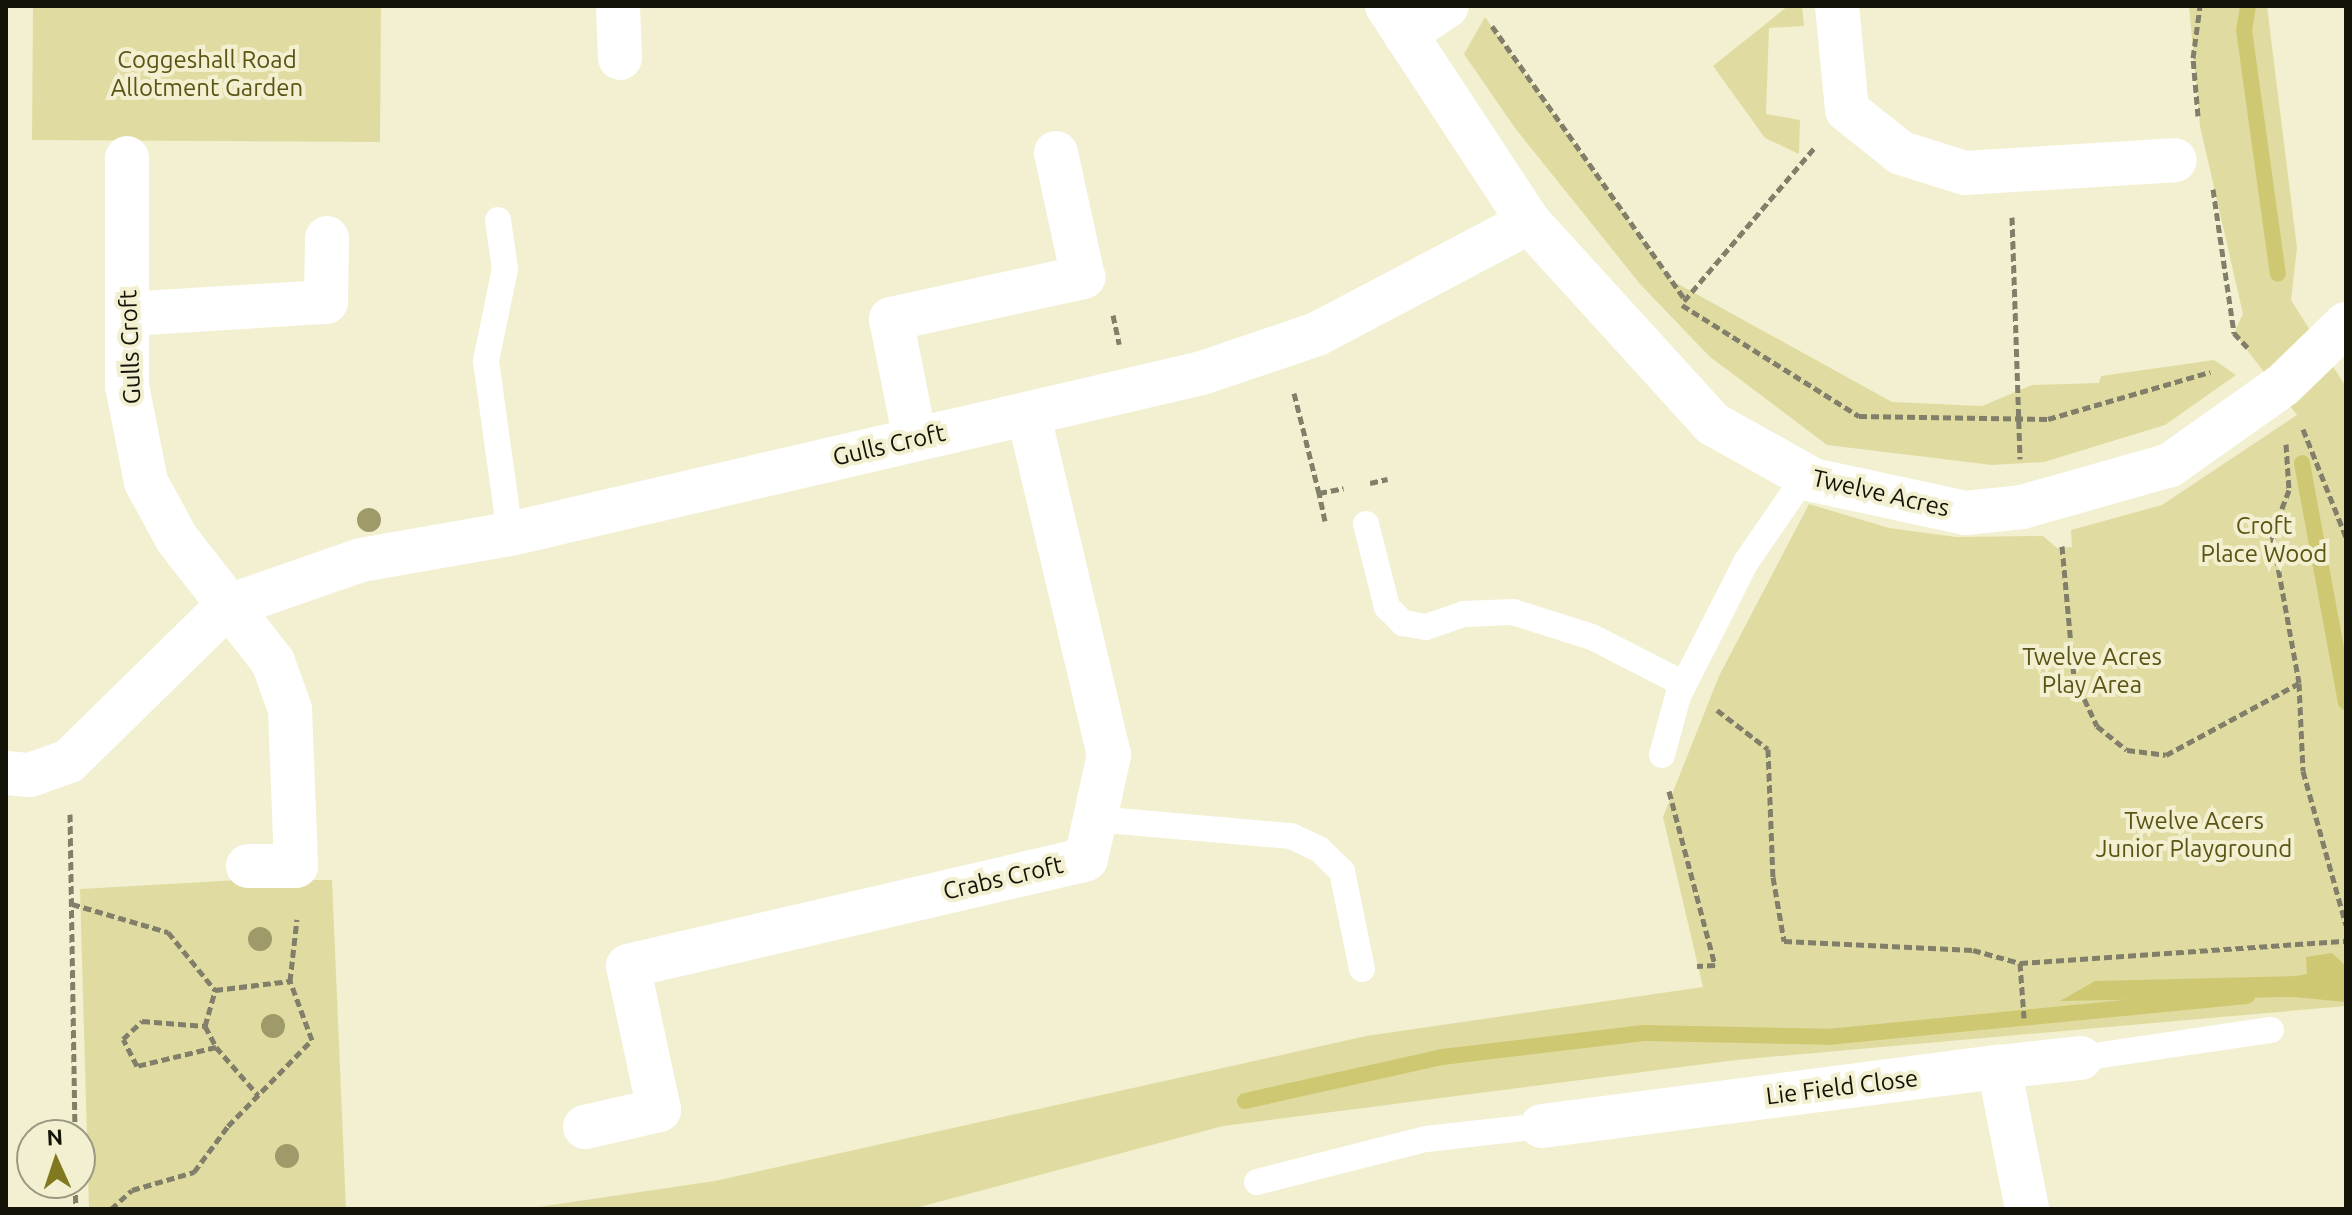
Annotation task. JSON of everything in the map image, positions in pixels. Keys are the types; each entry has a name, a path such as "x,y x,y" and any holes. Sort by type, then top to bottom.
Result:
{"street":[{"path":"618,6 620,58"},
{"path":"1837,6 1847,110 1901,153 1965,173 2193,170"},
{"path":"1396,20 1466,12"},
{"name":"Twelve Acres","path":"1396,20 1529,222 1713,424 1805,476 1965,513 2022,507 2170,465 2291,402 2346,324"},
{"path":"915,439 891,319 1083,277 1056,153"},
{"name":"Gulls Croft","path":"127,158 127,386 146,482 177,539 226,607 273,662 294,738 296,866 248,866"},
{"name":"Gulls Croft","path":"6,773 30,775 69,761 226,607 361,560 510,534 1202,373 1317,334 1529,222"},
{"path":"127,314 326,302 327,238"},
{"name":"Crabs Croft","path":"585,1127 659,1110 628,966 1086,859 1109,755 1028,413"},
{"name":"Lie Field Close","path":"1542,1126 2081,1058"},
{"path":"1999,1067 2027,1209"}],"lane":[{"path":"498,220 505,269 486,361 510,534"},
{"path":"1662,755 1684,684 1746,562 1805,476"},
{"path":"1366,524 1387,607 1403,623 1426,627 1464,614 1513,612 1592,637 1684,684"},
{"path":"1095,819 1291,836 1319,849 1342,871 1362,969"},
{"path":"2081,1058 2271,1030"},
{"path":"1257,1182 1426,1139 1542,1126"}],"path":[{"path":"2200,6 2193,58 2200,126"},
{"path":"1466,12 1683,303 1859,416 2048,419 2210,372"},
{"path":"1644,349 1847,110"},
{"path":"2193,170 2221,217 2234,333 2291,402 2346,537"},
{"path":"2011,172 2022,507"},
{"path":"1083,277 1103,272 1129,389"},
{"path":"1280,346 1307,432 1319,493"},
{"path":"2291,402 2286,442 2289,490 2272,534 2299,683 2303,771 2346,925"},
{"path":"2062,548 2074,677 2097,726 2127,750 2166,755 2299,683"},
{"path":"1684,684 1768,749 1773,877 1784,941 1973,950 2020,963 2346,941"},
{"path":"1662,755 1679,839 1715,965 1697,966"},
{"path":"69,761 75,1119"},
{"path":"72,904 168,932 215,990"},
{"path":"111,1209 132,1190 194,1172 258,1095 312,1040 290,981 297,919"},
{"path":"215,990 290,981"},
{"path":"215,990 205,1026 216,1047 258,1095"},
{"path":"205,1026 142,1021 123,1039 137,1066 216,1047"}],"green space":[{"name":"Coggeshall Road Allotment Garden","path":"33,6 381,6 380,142 32,140"},
{"path":"1788,6 1802,6 1804,26 1769,28 1766,114 1800,120 1799,154 1765,138 1713,66"},
{"name":"Croft Place Wood","path":"2189,6 2267,6 2297,248 2291,300 2346,387 2346,1006 1736,1060 1223,1126 912,1209 524,1209 715,1181 1366,1036 1703,987 1663,817 1719,676 1809,504 1889,528 1956,537 2043,536 2057,548 2072,547 2071,530 2162,505 2297,415 2234,333 2243,314 2200,126"},
{"path":"1485,17 1671,280 1892,402 1982,406 2032,385 2099,383 2101,376 2214,360 2236,375 2165,425 2044,462 1992,465 1827,445 1709,356 1640,284 1515,128 1464,54"},
{"path":"239,880 332,880 346,1209 89,1209 89,1199 96,1199 96,1119 86,1119 80,889"}],"shaded area":[{"path":"2332,953 2346,966 2346,1002 2293,997 2060,1001 2095,981 2296,976 2307,974 2306,957"}],"waterway":[{"path":"2248,6 2244,30 2278,274"},
{"path":"2302,463 2346,702"},
{"path":"1245,1101 1442,1057 1644,1033 1828,1037 2247,996"}],"park label":[{"name":"Twelve Acres Play Area","path":"2092,671"},
{"name":"Twelve Acers Junior Playground","path":"2194,835"}]}
